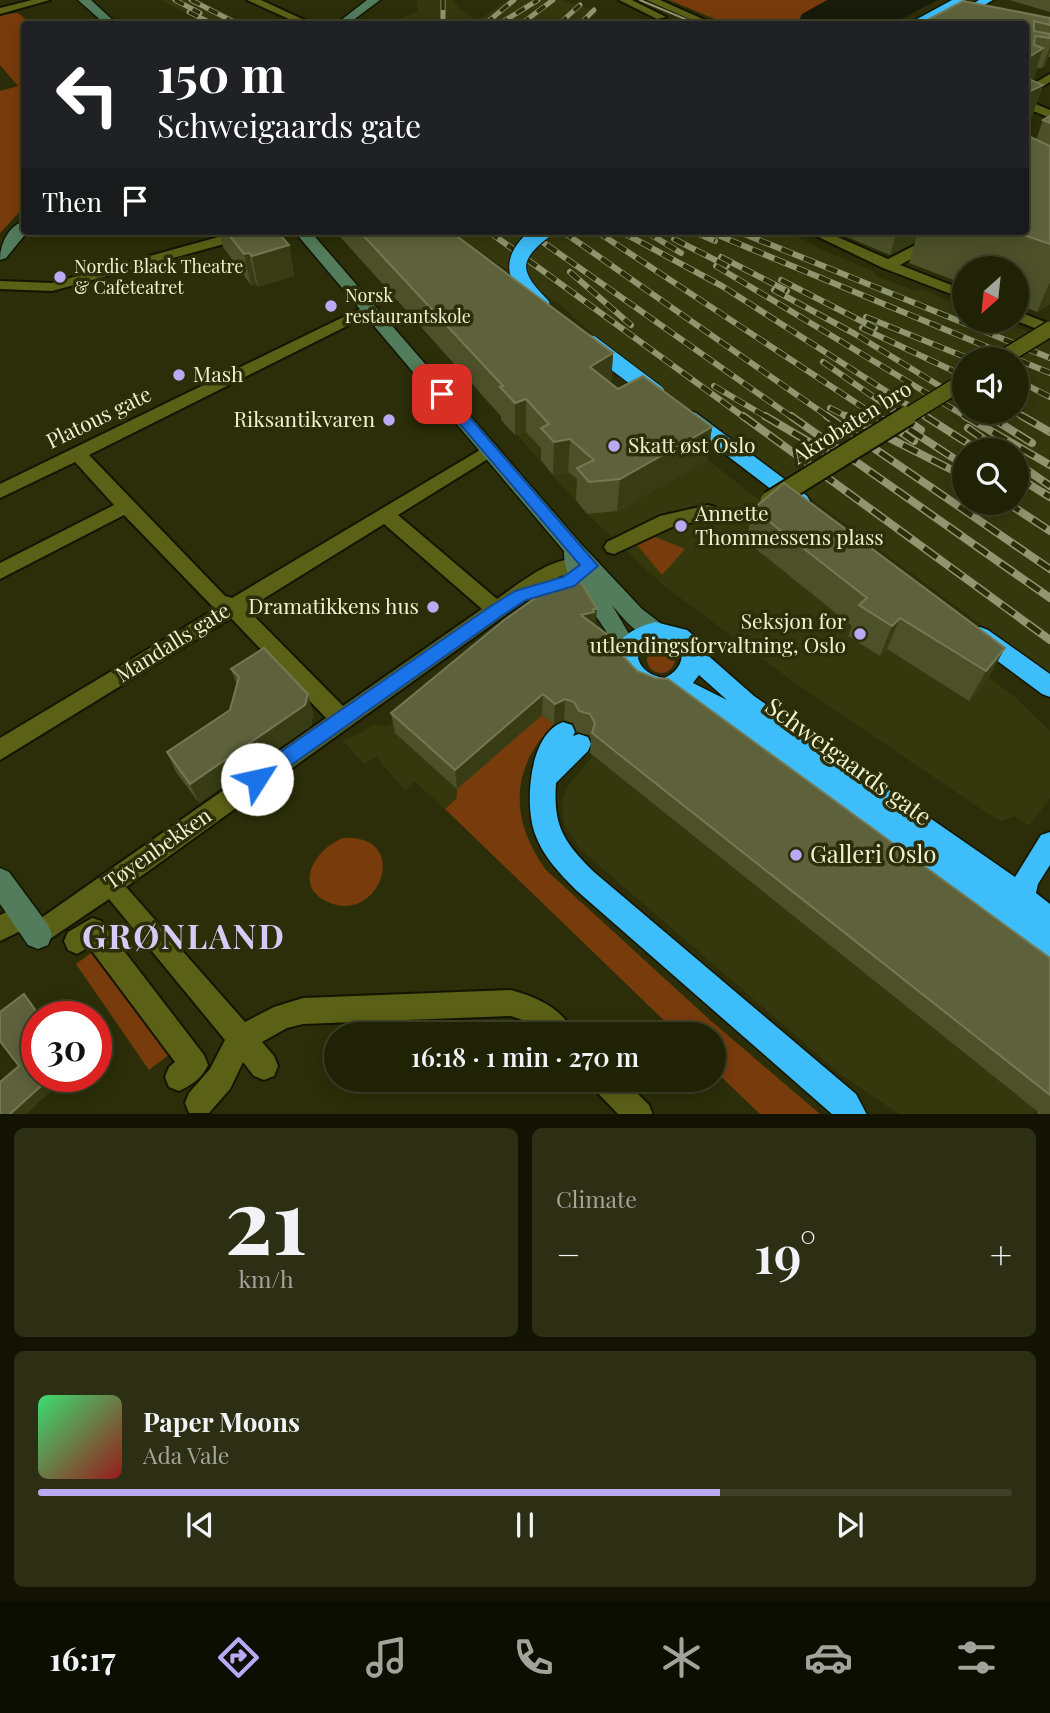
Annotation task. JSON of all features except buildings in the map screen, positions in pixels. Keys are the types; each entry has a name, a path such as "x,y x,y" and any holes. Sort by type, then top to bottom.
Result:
{"highway":[{"path":"920,21 960,0"},
{"path":"948,21 987,0"},
{"path":"539,235 519,253 516,271 523,288 551,313"},
{"path":"580,335 822,517"},
{"path":"964,624 1046,688"},
{"path":"655,631 669,633 681,639 694,657 692,671 678,683 657,686 636,676 628,664 627,649 638,636 655,631"},
{"name":"Schweigaards gate","path":"694,657 746,703 981,867 1024,888"},
{"name":"Schweigaards gate","path":"678,683 740,720 1049,938"},
{"path":"571,738 544,778 541,797 545,829 569,866 853,1111"},
{"path":"1049,938 1027,920 1024,888 1050,845"}],"street":[{"path":"0,11 45,0"},
{"path":"84,0 108,21"},
{"path":"252,0 300,21"},
{"path":"345,21 374,0"},
{"path":"624,0 673,21"},
{"path":"651,0 702,21"},
{"path":"1029,105 1050,114"},
{"path":"0,255 21,230"},
{"path":"0,285 34,288 59,285 241,235"},
{"path":"305,235 490,450 579,564 627,649"},
{"path":"822,235 952,290"},
{"path":"888,265 946,235"},
{"name":"Platous gate","path":"0,492 370,309"},
{"path":"1029,321 1050,329"},
{"path":"1021,347 1050,329"},
{"name":"Akrobaten bro","path":"760,506 952,388"},
{"name":"Mandalls gate","path":"0,750 490,450"},
{"path":"77,454 218,602 232,606 342,720"},
{"path":"0,572 127,506"},
{"path":"614,547 667,521 708,512"},
{"path":"384,514 497,610"},
{"path":"579,564 655,631"},
{"name":"Tøyenbekken","path":"0,929 31,925 342,720 497,610 521,596 549,589 579,564"},
{"path":"0,881 31,925"},
{"path":"120,896 239,1040 264,1066"},
{"path":"76,941 92,930 194,1065 179,1077"},
{"path":"199,1103 220,1079 239,1040 260,1027 303,1011 512,1003 533,1010 546,1022"},
{"path":"617,1092 638,1114"}],"shaded area":[{"path":"161,0 199,0 240,21 201,21"},
{"path":"416,0 453,0 462,11 477,21 393,21 418,11"},
{"path":"507,0 563,0 599,11 590,21 477,21"},
{"path":"669,0 938,0 898,21 720,21"},
{"path":"827,0 938,0 898,21 798,21 802,14"},
{"path":"18,13 27,21 21,21 21,210 0,233 0,91 18,86 0,65 0,15"},
{"path":"455,235 794,235 824,251 873,271 876,276 918,292 921,289 952,302 952,333 1029,332 1050,341 1050,676 603,343 559,304"},
{"path":"463,271 1016,698 1050,731 1050,798 1029,826 1015,816 1001,821 987,813 799,686 664,586 587,514 400,303"},
{"path":"655,537 685,549 662,575 637,545"},
{"path":"520,630 595,630 1040,1114 1036,1111 1032,1114 899,1114 840,1074 581,850 564,824 562,801 566,788 593,756 542,715 445,809 414,781 405,790 376,757 364,764 342,740 361,733 374,724 388,726"},
{"path":"661,645 671,649 675,659 671,669 661,673 651,669 647,659 651,649"},
{"path":"542,715 554,724 539,741 522,777 521,814 534,851 546,870 712,1022 666,1022 445,809 457,798 457,789"},
{"path":"343,838 365,841 377,850 383,863 381,878 374,891 362,902 346,906 328,902 317,895 311,887 310,877 317,858 333,843"},
{"path":"102,945 178,1048 149,1070 112,1016 112,1001 101,1001 76,964"},
{"path":"726,1034 820,1114 760,1114 726,1081"}],"tram line":[{"path":"640,0 690,21"}],"railway":[{"path":"175,0 200,13"},
{"path":"191,0 232,21"},
{"path":"443,0 443,21"},
{"path":"489,21 514,0"},
{"path":"504,21 538,0"},
{"path":"525,21 553,0"},
{"path":"562,21 580,5"},
{"path":"583,21 594,10"},
{"path":"189,12 207,21"},
{"path":"493,235 745,418"},
{"path":"533,235 793,418"},
{"path":"568,235 830,418"},
{"path":"602,235 879,418"},
{"path":"627,235 722,286 928,418"},
{"path":"652,235 681,253"},
{"path":"701,235 715,241"},
{"path":"718,235 1050,373"},
{"path":"747,235 1050,358"},
{"path":"674,239 727,266"},
{"path":"721,257 787,291"},
{"path":"716,266 952,408"},
{"path":"570,272 631,325"},
{"path":"781,280 875,328"},
{"path":"774,290 855,334 952,394"},
{"path":"866,317 952,352"},
{"path":"862,328 952,370"},
{"path":"823,362 904,418"},
{"path":"714,386 768,418"},
{"path":"1029,386 1050,397"},
{"path":"830,408 846,416"},
{"path":"743,416 1050,640"},
{"path":"765,416 826,452"},
{"path":"791,416 1050,598"},
{"path":"827,416 1050,569"},
{"path":"846,416 850,418"},
{"path":"846,416 952,470"},
{"path":"877,416 914,441"},
{"path":"901,416 921,430"},
{"path":"925,416 959,438"},
{"path":"1029,420 1050,432"},
{"path":"979,424 1050,465"},
{"path":"1002,424 1032,443"},
{"path":"968,428 982,438"},
{"path":"909,429 952,457"},
{"path":"1029,471 1050,486"},
{"path":"1029,484 1050,497"},
{"path":"1026,515 1050,531"}],"place":[{"name":"Nordic Black Theatre & Cafeteatret","path":"60,277"},
{"name":"Norsk restaurantskole","path":"331,306"},
{"name":"Mash","path":"179,375"},
{"name":"Riksantikvaren","path":"389,420"},
{"name":"Skatt øst Oslo","path":"614,446"},
{"name":"Annette Thommessens plass","path":"681,526"},
{"name":"Dramatikkens hus","path":"433,607"},
{"name":"Seksjon for utlendingsforvaltning, Oslo","path":"860,634"},
{"name":"Galleri Oslo","path":"796,855"}],"district":[{"name":"GRØNLAND","path":"184,937"}],"route":[{"path":"257,779 497,610 521,596 568,582 590,566 442,394"}]}
